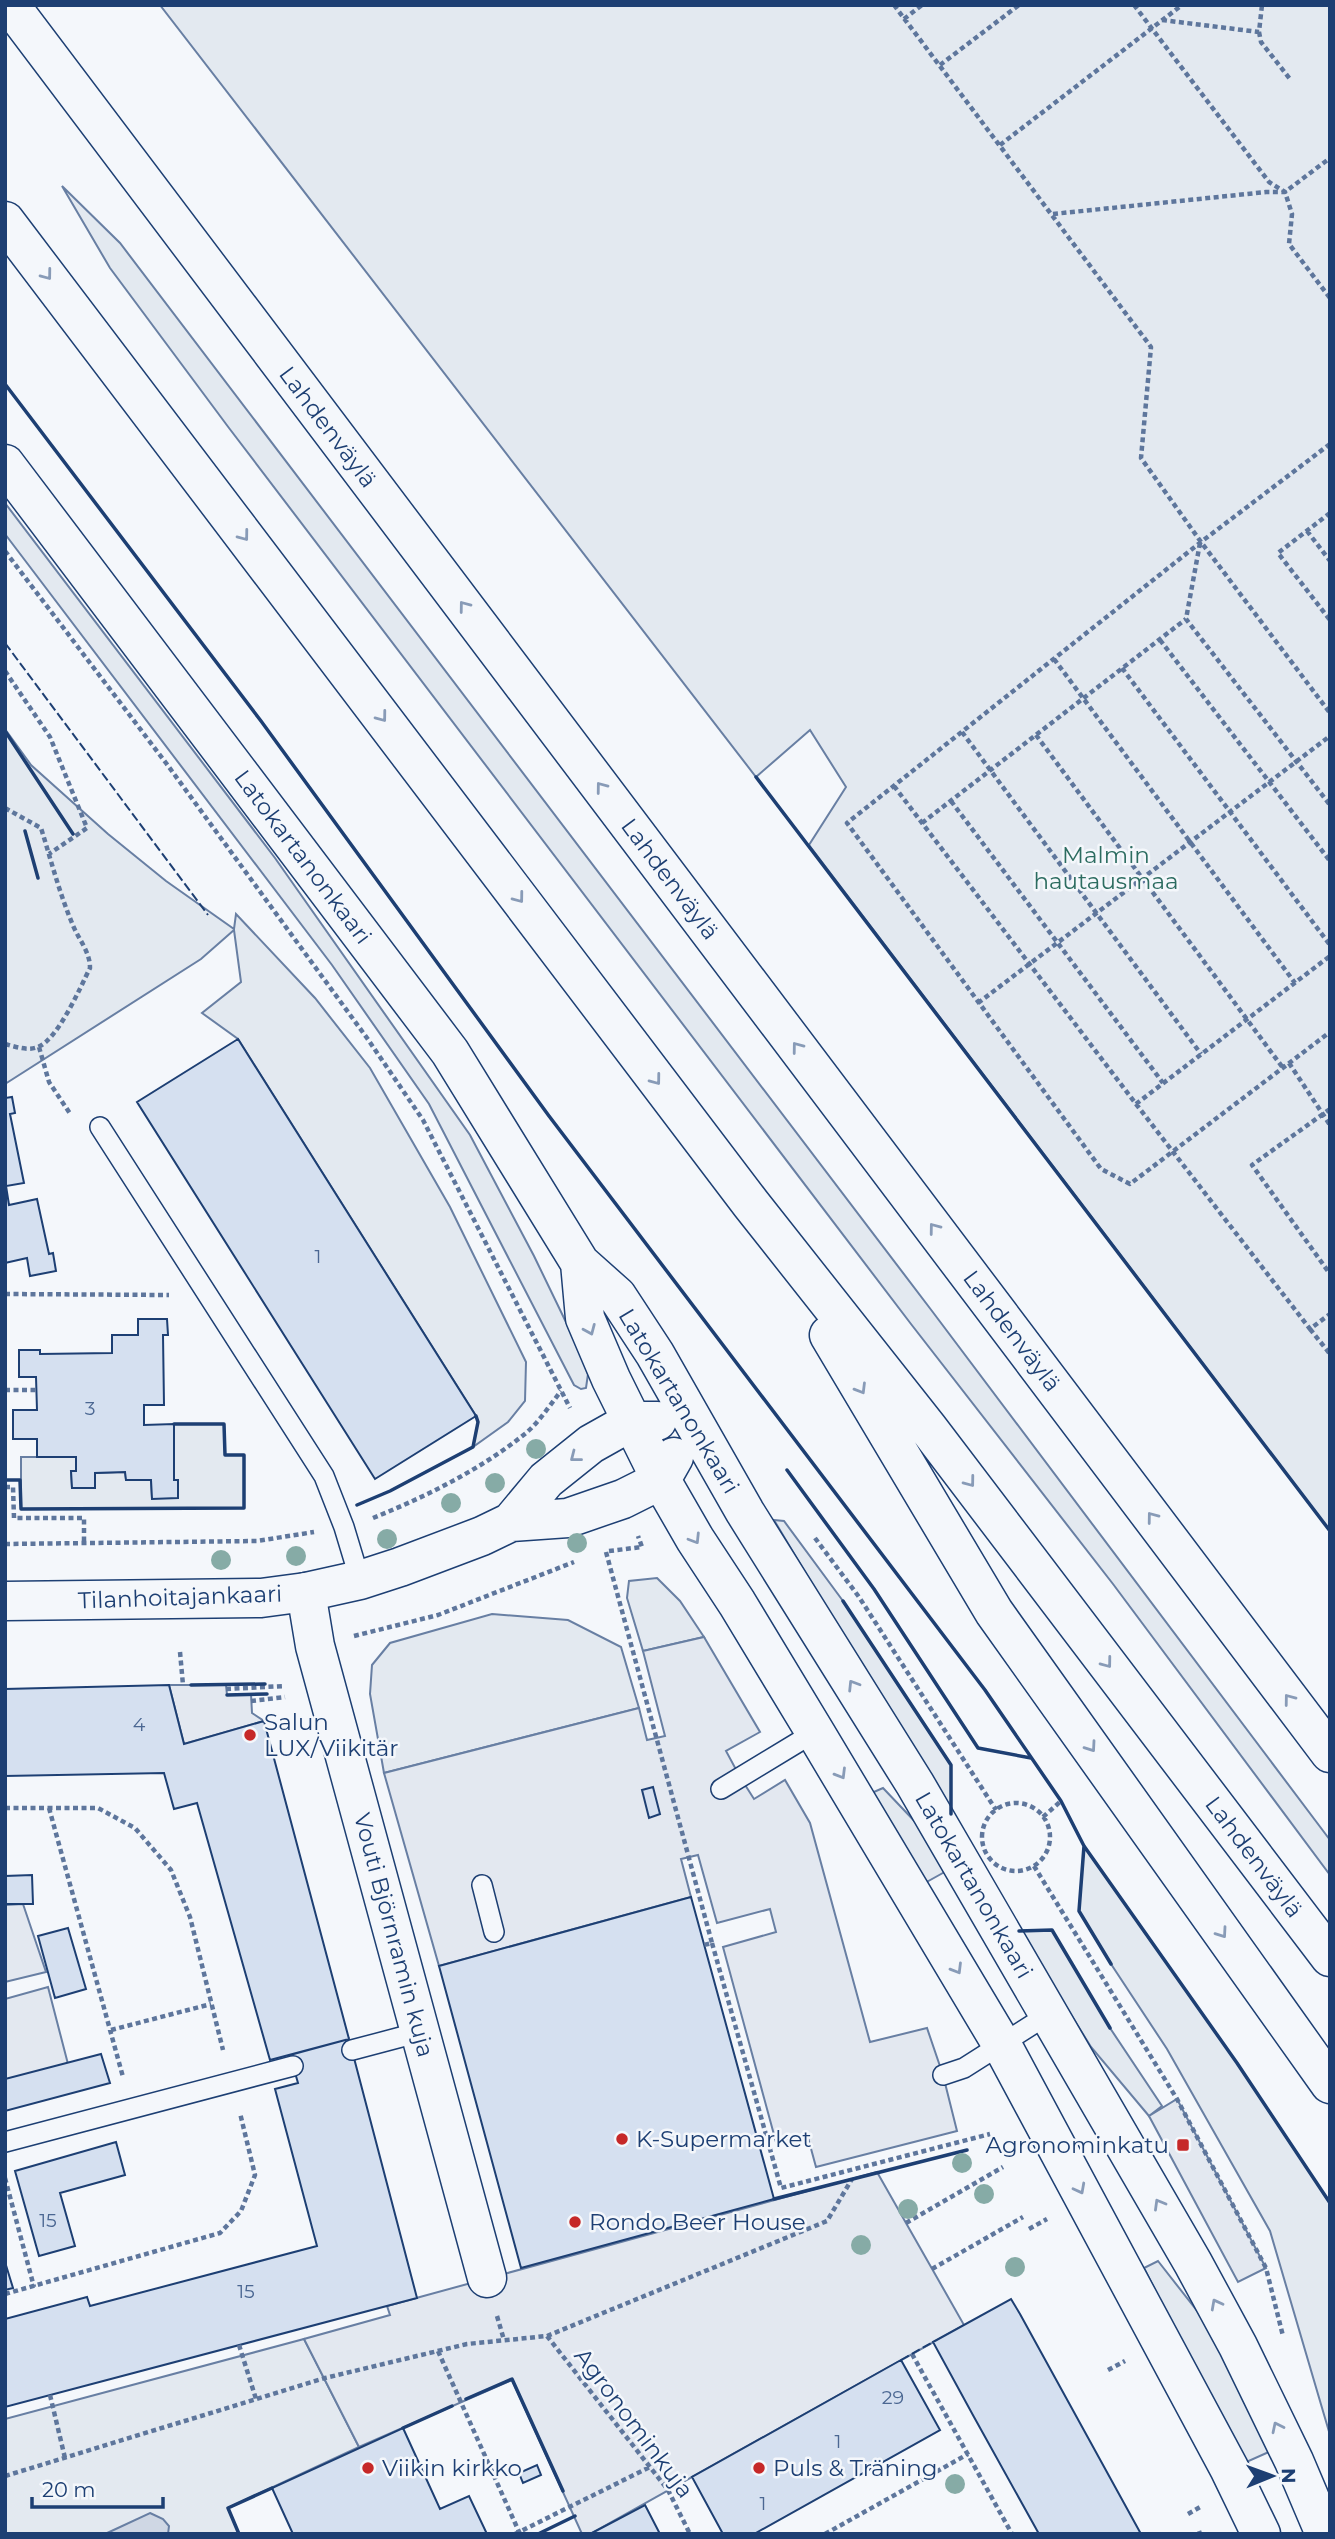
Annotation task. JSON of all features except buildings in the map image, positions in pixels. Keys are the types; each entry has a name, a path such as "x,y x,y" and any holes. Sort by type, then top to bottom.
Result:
{"main road":[{"name":"Lahdenväylä","path":"10,5 1330,1753"},
{"name":"Lahdenväylä","path":"5,221 751,1204 928,1428 1330,1957"},
{"name":"Latokartanonkaari","path":"5,464 450,1052 580,1263 617,1296 655,1353 745,1512 915,1784 1194,2263 1294,2461 1325,2534"},
{"path":"751,1204 994,1612 1330,2084"},
{"name":"Latokartanonkaari","path":"580,1263 585,1318 661,1480 1002,2045 1229,2468 1261,2534"},
{"path":"632,1421 694,1422 661,1480"},
{"name":"Tilanhoitajankaari","path":"511,1522 546,1480 591,1444 632,1421"},
{"name":"Tilanhoitajankaari","path":"5,1601 261,1598 306,1592 360,1580 482,1536 511,1522 568,1518 623,1499 661,1480"},
{"name":"Vouti Björnramin kuja","path":"306,1592 315,1646 486,2278"}],"lane":[{"path":"100,1127 324,1476 344,1527 360,1580"},
{"path":"721,1789 815,1732"},
{"path":"482,1885 494,1932"},
{"path":"943,2075 964,2068 1049,2014"},
{"path":"352,2050 420,2032"},
{"path":"5,2142 293,2066"}],"path":[{"path":"894,5 1151,347 1142,458 1201,542 1330,713"},
{"path":"904,19 922,5"},
{"path":"940,65 1019,5"},
{"path":"1134,5 1269,182 1285,192 1292,214 1289,244 1330,298"},
{"path":"1000,145 1182,5"},
{"path":"1262,5 1259,32 1261,42 1290,79"},
{"path":"1162,20 1259,32"},
{"path":"1052,214 1285,192 1330,158"},
{"path":"1330,444 1201,542 847,823 1101,1169 1130,1184 1330,1032"},
{"path":"1330,513 1278,553 1330,620"},
{"path":"1307,531 1330,561"},
{"path":"922,823 1186,619 1201,542"},
{"path":"5,551 166,763 367,1038 422,1120 561,1391"},
{"path":"1186,619 1330,805"},
{"path":"1160,640 1330,861"},
{"path":"1054,659 1294,983"},
{"path":"1122,668 1330,945"},
{"path":"5,671 50,737 87,828 49,854"},
{"path":"962,732 1201,1054"},
{"path":"1036,736 1283,1068"},
{"path":"978,1003 1330,736"},
{"path":"894,786 1172,1152 1330,1354"},
{"path":"951,801 1163,1083"},
{"path":"5,808 41,828 73,926 90,959 90,968 53,1036 39,1047 26,1049 5,1044"},
{"path":"1136,1104 1330,956"},
{"path":"39,1047 49,1082"},
{"path":"1289,1063 1330,1125"},
{"path":"1330,1109 1252,1166 1330,1274"},
{"path":"5,1294 171,1295"},
{"path":"1310,1329 1330,1314"},
{"path":"5,1390 36,1390"},
{"path":"5,1487 13,1487 14,1518 84,1518 84,1543"},
{"path":"812,1534 859,1597 996,1810"},
{"path":"597,1555 642,1547"},
{"path":"606,1552 781,2188 990,2134"},
{"path":"351,1637 438,1615 578,1561"},
{"path":"180,1652 183,1685"},
{"path":"226,1689 289,1686"},
{"path":"251,1701 292,1697"},
{"path":"1043,1817 1061,1801"},
{"path":"1020,1803 1035,1809 1043,1817 1050,1839 1043,1858 1034,1866 1018,1871 1004,1869 987,1854 983,1831 988,1818 996,1810 1008,1804 1020,1803"},
{"path":"5,1808 99,1808 135,1828 171,1870 190,1917 255,2175 241,2211 220,2233 5,2294"},
{"path":"49,1808 132,2108"},
{"path":"1034,1866 1177,2099 1266,2268 1286,2348"},
{"path":"704,1945 712,1943"},
{"path":"110,2030 211,2004"},
{"path":"906,2223 1003,2167"},
{"path":"5,2178 34,2287"},
{"path":"5,2476 325,2378 467,2344 547,2336 827,2221 852,2179"},
{"path":"932,2269 1023,2217"},
{"path":"1029,2229 1048,2218"},
{"name":"Agronominkuja","path":"547,2336 668,2490 690,2534"},
{"path":"239,2345 256,2399"},
{"path":"438,2351 518,2533 650,2467"},
{"path":"912,2354 1012,2534"},
{"path":"1108,2370 1125,2361"},
{"path":"50,2395 65,2458"},
{"path":"825,2534 968,2454"}],"green space":[{"name":"Malmin hautausmaa","path":"160,5 1330,5 1330,1531 809,845 846,787 810,730 756,777"},
{"path":"62,186 120,243 932,1311 1330,1840 1330,1875 1113,1584 911,1324 229,428 110,268"},
{"path":"5,503 275,858 470,1135 534,1256 578,1347 588,1374 586,1388 581,1389 574,1385 429,1104 332,965 5,534"},
{"path":"5,729 31,765 108,834 166,881 234,929 236,914 315,998 370,1068 450,1207 526,1362 525,1401 508,1422 473,1447 478,1422 476,1416 238,1039 202,1013 241,982 234,930 201,959 5,1084"},
{"path":"174,1424 224,1424 225,1455 244,1455 244,1508 21,1509 21,1457 76,1457 76,1471 71,1471 72,1488 95,1488 95,1473 125,1472 126,1480 151,1480 152,1498 177,1498 178,1480 174,1480"},
{"path":"774,1520 784,1521 843,1601 951,1765 951,1818"},
{"path":"657,1578 680,1601 704,1637 643,1651 627,1598 629,1581"},
{"path":"492,1614 568,1620 621,1647 639,1708 384,1773 370,1694 372,1665 390,1643"},
{"path":"883,1788 921,1828 950,1869 923,1884 867,1795"},
{"path":"1084,1846 1237,2063 1330,2203 1330,2435 1270,2231 1167,2049 1079,1911"},
{"path":"1052,1930 1110,2028 1162,2106 1149,2116 1091,2047 1019,1931"},
{"path":"1158,2261 1205,2321 1271,2451 1242,2464 1144,2268"},
{"path":"304,2339 359,2447 228,2508 239,2534 5,2534 5,2419"}],"shaded area":[{"path":"704,1637 760,1732 726,1751 740,1777 754,1799 785,1780 810,1823 870,2042 927,2028 943,2075 957,2131 816,2167 807,2134 776,2142 723,1947 776,1932 770,1909 717,1923 698,1855 681,1859 691,1897 439,1966 384,1773 639,1708 647,1740 665,1736 643,1651"},
{"path":"169,1685 226,1685 227,1695 251,1694 252,1713 264,1721 184,1744"},
{"path":"23,1904 46,1972 5,1982 5,1905"},
{"path":"48,1987 75,2091 5,2109 5,1999"},
{"name":"Agronominkatu","path":"1177,2099 1266,2268 1238,2282 1149,2116"},
{"path":"877,2172 964,2325 590,2534 582,2534 512,2380 359,2447 304,2339 390,2315 387,2306"},
{"path":"150,2513 163,2519 169,2526 168,2534 105,2534"}],"fence":[{"path":"5,643 208,915"},
{"path":"901,2360 933,2342"}],"wall":[{"path":"5,384 261,721 549,1116 985,1690 1061,1801 1084,1846 1237,2063 1330,2203"},
{"path":"5,731 73,834"},
{"path":"756,777 1330,1531"},
{"path":"25,831 38,878"},
{"path":"357,1505 390,1491 473,1447 478,1422 476,1416"},
{"path":"5,1480 20,1480 21,1509 244,1508 244,1455 225,1455 224,1424 174,1424"},
{"path":"787,1470 874,1589 978,1748 1031,1758"},
{"path":"843,1601 951,1765 951,1814"},
{"path":"191,1685 265,1684"},
{"path":"227,1695 267,1694"},
{"path":"1084,1846 1079,1911 1111,1964"},
{"path":"1019,1931 1052,1930 1110,2028"},
{"path":"774,2199 967,2150"},
{"path":"466,2399 512,2379 563,2491"},
{"path":"403,2428 452,2406"},
{"path":"239,2534 228,2508 272,2488"},
{"path":"538,2534 575,2516"}],"place":[{"name":"Salun LUX/Viikitär","path":"250,1735"},
{"name":"K-Supermarket","path":"622,2139"},
{"name":"Agronominkatu","path":"1183,2145"},
{"name":"Rondo Beer House","path":"575,2222"},
{"name":"Viikin kirkko","path":"368,2468"},
{"name":"Puls & Träning","path":"759,2468"}]}
